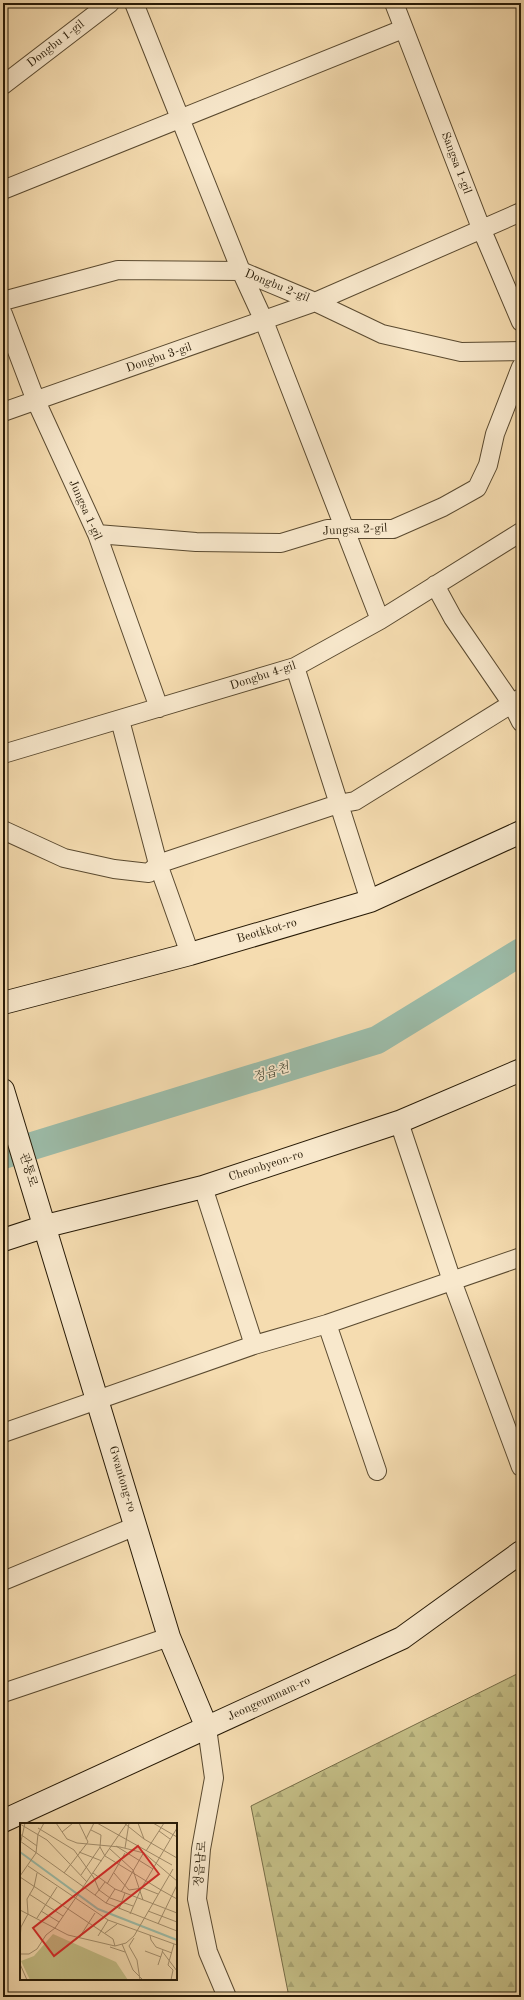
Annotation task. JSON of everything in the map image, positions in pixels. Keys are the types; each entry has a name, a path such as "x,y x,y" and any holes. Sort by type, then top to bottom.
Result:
{"street":[{"name":"Dongbu 1-gil","path":"3,85 110,3"},
{"path":"134,3 181,117 241,271 264,321 380,620"},
{"name":"Sangsa 1-gil","path":"394,3 481,228 521,322"},
{"path":"3,190 181,117 404,29"},
{"name":"Dongbu 3-gil","path":"3,412 315,302 481,228 521,212"},
{"name":"Dongbu 2-gil","path":"3,301 118,270 241,271 315,302 382,334 461,352 521,350"},
{"name":"Jungsa 1-gil","path":"3,314 36,401 97,534 159,708"},
{"name":"Jungsa 2-gil","path":"97,534 196,542 281,543 327,529 393,529 443,507 477,488 488,465 495,434 521,367"},
{"name":"Dongbu 4-gil","path":"3,754 295,667 380,620 521,532"},
{"path":"435,585 478,656 516,701 521,722"},
{"path":"295,667 370,901"},
{"path":"3,830 64,858 107,868 149,873 158,864 338,804 355,801 516,701"},
{"path":"120,720 158,864 190,954"},
{"name":"Beotkkot-ro","path":"3,1004 190,954 370,901 521,832"},
{"name":"Cheonbyeon-ro","path":"3,1240 46,1226 203,1187 399,1122 521,1070"},
{"name":"관통로","path":"3,1090 46,1226"},
{"path":"399,1122 452,1280 521,1466"},
{"path":"203,1187 254,1345"},
{"name":"Gwantong-ro","path":"46,1226 169,1637 207,1728"},
{"path":"3,1433 98,1401 254,1345 327,1324 521,1257"},
{"path":"327,1324 377,1471"},
{"path":"3,1581 136,1526"},
{"name":"Jeongeumnam-ro","path":"3,1821 402,1638 521,1552"},
{"path":"3,1693 169,1637"},
{"name":"정읍남로","path":"207,1728 214,1778 201,1849 198,1900 208,1952 227,1997"}],"green space":[{"path":"521,1672 521,1997 289,1997 251,1806"}],"waterway":[{"name":"정읍천","path":"3,1155 377,1040 521,952"}]}
